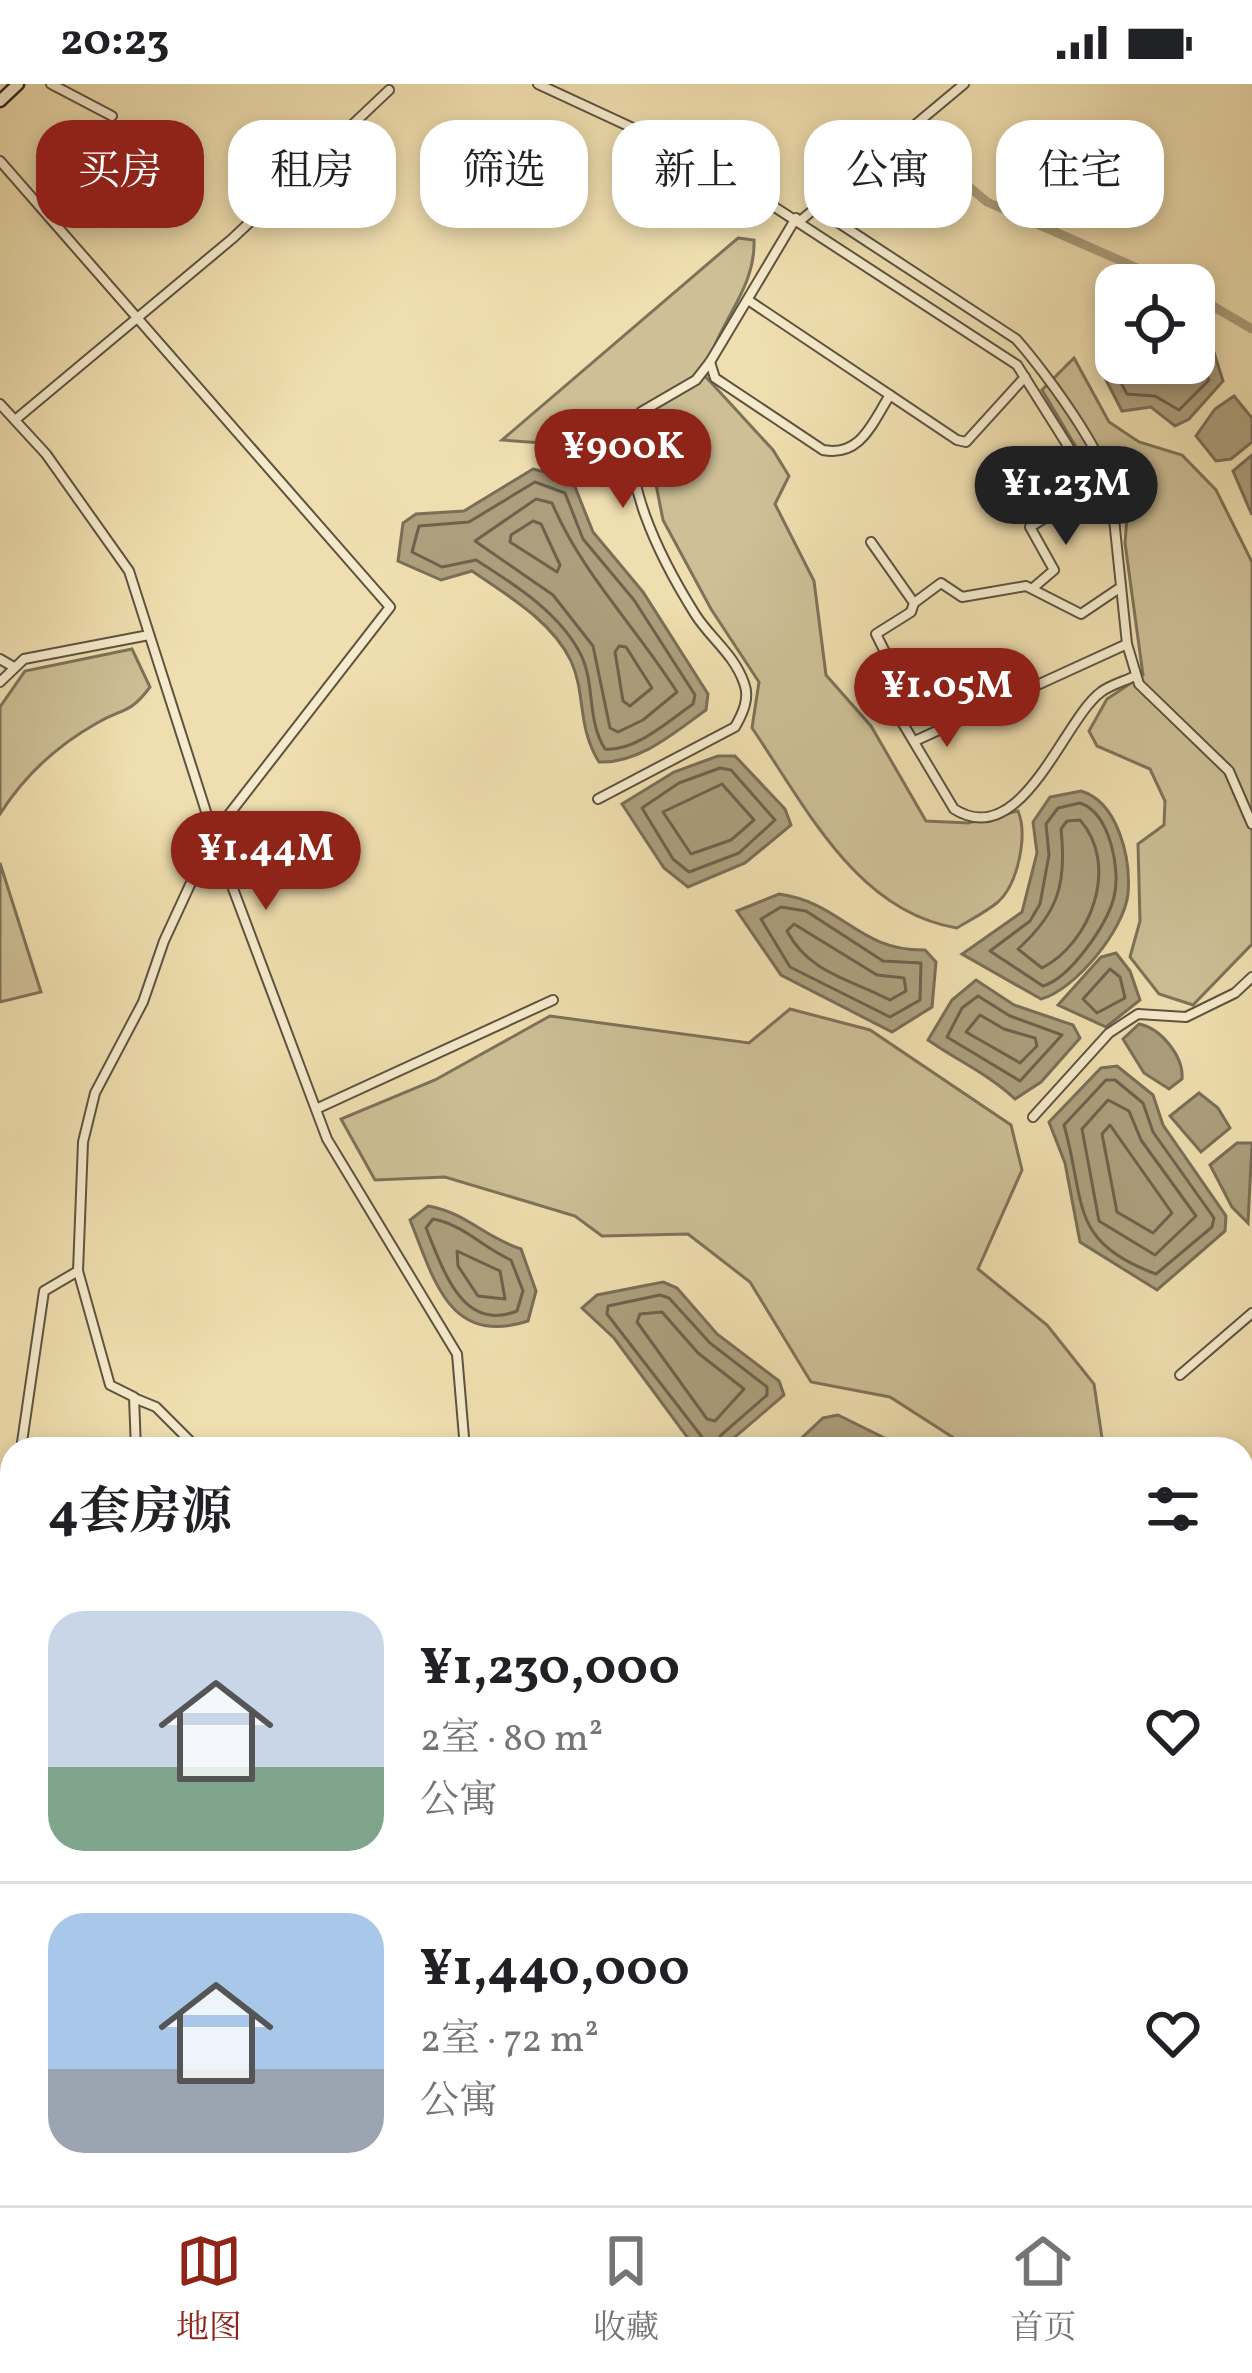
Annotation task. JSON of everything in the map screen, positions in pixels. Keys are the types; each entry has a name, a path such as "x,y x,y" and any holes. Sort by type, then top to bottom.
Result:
{"main road":[{"path":"0,101 18,84"}],"street":[{"path":"51,84 112,116"},
{"path":"538,84 704,160 1017,364 1114,519 1127,644 1135,676 1148,696 1228,771 1252,824"},
{"path":"921,120 964,84"},
{"path":"15,420 233,238 389,90"},
{"path":"0,162 390,607 213,835 164,940 143,1002 95,1093 82,1142 78,1271 110,1385 156,1407 186,1437"},
{"path":"598,799 734,727 744,711 746,686 724,646 697,617 656,544 630,445 641,412 697,380 804,215"},
{"path":"847,228 1016,339 1041,367 1087,439 1112,489 1118,509 1114,519"},
{"path":"750,302 966,442 1025,377"},
{"path":"710,362 715,378 824,450 839,453 856,446 890,394"},
{"path":"0,404 46,454 129,571 213,835 327,1139 457,1354 464,1437"},
{"path":"1095,488 1030,527 1054,570 1033,588 962,597 945,583 876,634 908,698 893,707 954,809 966,816 989,815 1022,798 1101,692 1135,676"},
{"path":"872,542 914,603"},
{"path":"1033,588 1081,614 1121,587"},
{"path":"0,682 12,666 58,650 149,635"},
{"path":"916,740 1127,644"},
{"path":"0,659 12,666"},
{"path":"1033,1117 1108,1033 1138,1015 1186,1018 1235,993 1252,977"},
{"path":"316,1109 553,1000"},
{"path":"23,1437 44,1291 78,1271"},
{"path":"1180,1375 1252,1313"},
{"path":"134,1397 136,1437"}],"shaded area":[{"path":"738,238 754,240 753,259 716,342 706,377 773,450 789,476 775,504 814,581 826,675 871,726 926,821 968,823 1018,811 1021,846 1011,884 998,902 957,928 921,918 862,878 814,821 752,728 759,682 711,609 663,520 647,439 595,447 502,440"},
{"path":"1074,358 1109,422 1139,442 1182,455 1216,490 1252,562 1252,944 1193,1005 1159,994 1130,957 1140,921 1138,844 1164,825 1165,801 1150,769 1097,746 1089,731 1107,699 1143,675 1125,543 1128,504 1107,499 1042,390"},
{"path":"132,649 150,687 143,696 55,751 0,814 0,707 25,671"},
{"path":"0,863 41,992 0,1002"},
{"path":"790,1009 870,1030 1011,1125 1022,1170 978,1269 1047,1325 1094,1384 1102,1437 952,1437 890,1397 811,1382 750,1282 688,1234 602,1236 575,1216 445,1177 375,1180 341,1119 435,1080 550,1016 749,1043"}],"water":[{"path":"1215,356 1223,381 1189,419 1175,426 1151,407 1122,411 1108,384 1215,384"},
{"path":"1234,396 1252,418 1252,442 1231,459 1216,461 1196,436 1215,409"},
{"path":"1252,455 1252,515 1233,471"},
{"path":"533,469 564,477 575,487 593,532 643,592 708,694 706,710 656,745 628,758 599,762 587,736 571,661 528,610 472,571 441,580 398,561 403,523 416,514 464,511"},
{"path":"718,756 735,756 785,809 791,825 745,863 688,887 664,868 622,804 674,772"},
{"path":"1081,791 1104,807 1120,833 1128,894 1118,924 1096,957 1068,984 1041,999 962,954 1022,912 1037,853 1033,822 1050,797"},
{"path":"779,894 819,907 882,943 925,950 936,962 932,1007 892,1032 781,975 737,911"},
{"path":"1116,953 1130,971 1140,1000 1106,1027 1058,1005 1101,957"},
{"path":"976,980 1014,1005 1073,1025 1080,1038 1041,1082 1015,1099 928,1040 952,1000"},
{"path":"1139,1024 1163,1037 1175,1053 1182,1079 1169,1089 1144,1073 1123,1039"},
{"path":"1117,1066 1153,1095 1163,1125 1226,1216 1225,1231 1157,1290 1080,1242 1065,1163 1049,1122 1101,1068"},
{"path":"1199,1093 1218,1108 1230,1128 1201,1152 1170,1116"},
{"path":"1237,1143 1252,1143 1248,1223 1232,1207 1210,1165"},
{"path":"428,1206 454,1214 521,1249 536,1291 528,1321 501,1327 480,1324 462,1316 448,1302 410,1220"},
{"path":"663,1282 677,1288 717,1334 779,1381 784,1395 735,1437 687,1437 614,1338 582,1308 597,1295"},
{"path":"838,1415 883,1437 803,1437 823,1418"}],"waterway":[{"path":"972,189 987,202 1128,264"},
{"path":"1215,307 1252,329"}]}
